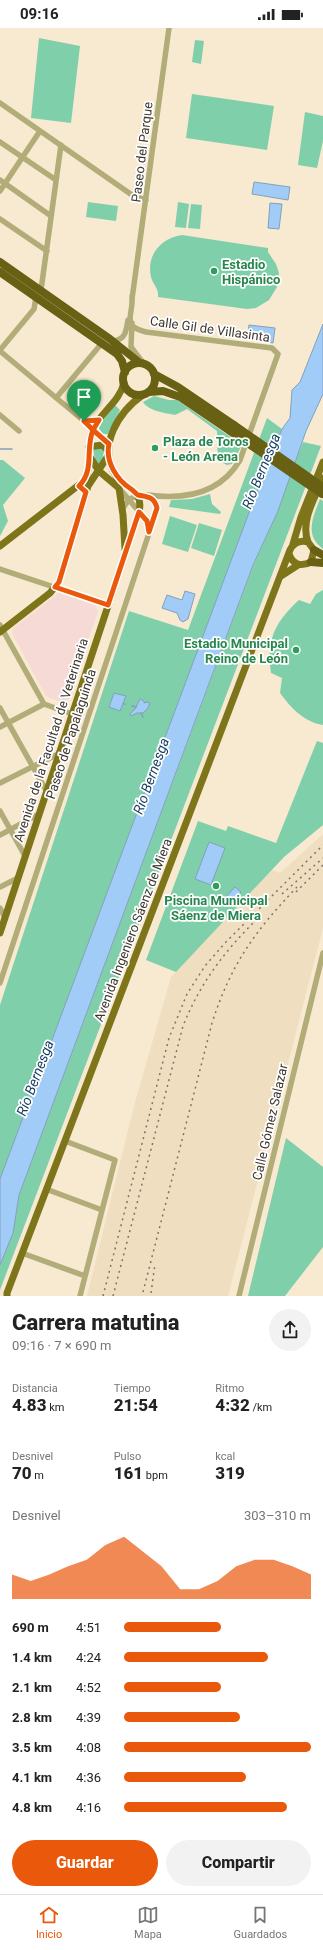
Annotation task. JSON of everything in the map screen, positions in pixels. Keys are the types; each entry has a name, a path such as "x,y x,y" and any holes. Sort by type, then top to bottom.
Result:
{"highway":[{"path":"0,262 38,294 120,358 125,372 124,382 126,388 131,392 136,394 163,391 180,397 232,428"},
{"path":"0,272 114,341 142,364 152,370 154,374 178,387 232,428 323,492"},
{"path":"125,372 132,365 142,364"},
{"path":"146,393 154,383 154,374"},
{"path":"314,550 323,555"},
{"path":"310,562 323,563"}],"main road":[{"path":"0,546 79,486 87,476 90,457 89,447 93,430 116,399 124,382"},
{"path":"1,629 55,587 59,582 72,543 86,492 92,479 98,474 108,450 112,433 124,410 146,393"},
{"path":"89,447 102,445 108,450 117,476 142,495"},
{"name":"Avenida de la Facultad de Veterinaria","path":"90,457 98,474 118,488 122,510 125,553"},
{"path":"298,565 292,560 289,554 301,517 323,462"},
{"path":"281,576 298,565 310,562 314,550 308,542 304,528 323,478"},
{"name":"Avenida de la Facultad de Veterinaria","path":"0,933 139,512 142,495"},
{"path":"293,544 300,541 308,542"},
{"name":"Avenida Ingeniero Sáenz de Miera","path":"5,1295 289,554"}],"street":[{"name":"Paseo del Parque","path":"142,364 131,347 132,326 136,279 169,28"},
{"path":"0,103 132,196 146,200"},
{"path":"0,190 2,182 40,131"},
{"path":"0,142 56,180"},
{"path":"61,145 47,251 34,309 0,350 85,422 108,450"},
{"path":"2,182 51,216"},
{"path":"0,219 47,251"},
{"name":"Paseo del Parque","path":"114,341 120,340 125,336 136,279"},
{"name":"Calle Gil de Villasinta","path":"132,296 129,320 132,326 146,332 272,348 278,354 240,460 231,474 211,489 196,494 166,497 142,495"},
{"path":"56,398 102,343"},
{"path":"0,415 19,431"},
{"path":"85,422 99,420"},
{"path":"79,486 86,492"},
{"name":"Avenida de la Facultad de Veterinaria","path":"118,488 147,521 149,532"},
{"path":"122,510 128,499 142,495"},
{"name":"Paseo de Papalaguinda","path":"0,983 157,508 151,498 142,495"},
{"path":"0,569 108,605"},
{"path":"1,629 44,704 72,714"},
{"path":"0,728 44,704"},
{"path":"0,708 46,792"},
{"path":"0,783 60,752"},
{"path":"0,812 25,856"},
{"path":"0,835 39,814"},
{"path":"0,887 18,878"},
{"path":"0,908 5,918"},
{"name":"Calle Gómez Salazar","path":"239,1296 323,953"},
{"path":"65,1141 115,1160 80,1296"},
{"path":"46,1188 102,1210"},
{"path":"22,1253 85,1276"}],"shaded area":[{"path":"59,593 95,605 98,611 68,699 62,703 46,696 12,633 13,628"},
{"path":"323,834 323,928 228,1296 87,1296 134,1106 171,977 272,870 280,873"}],"green space":[{"path":"39,38 80,46 71,123 31,118"},
{"path":"195,40 204,41 201,64 192,62"},
{"path":"192,94 274,106 267,150 186,138"},
{"path":"305,112 323,116 323,141 317,168 298,165"},
{"path":"88,202 118,206 116,221 86,217"},
{"path":"178,202 189,204 186,228 175,227"},
{"path":"191,204 202,205 200,229 188,228"},
{"name":"Estadio Hispánico","path":"182,235 268,248 268,252 276,264 279,273 277,287 269,300 256,308 247,309 158,297 158,291 152,280 150,269 153,255 162,244 174,237"},
{"path":"154,396 169,400 177,400 242,445 232,464 227,465 223,463 218,455 217,431 187,409 175,415 149,408 143,402"},
{"path":"115,405 120,410 108,434 103,434 98,427"},
{"path":"267,418 282,429 265,470 0,1179 0,1005 129,611 188,630"},
{"path":"303,442 321,446 0,1290 0,1265 13,1233 19,1195 253,566 278,511 285,486"},
{"path":"98,446 104,451 102,461 98,465 93,450"},
{"path":"0,460 3,460 25,478 3,505 8,521 0,536"},
{"path":"210,494 212,504 221,512 220,514 169,507 171,500 192,499"},
{"path":"320,499 323,501 323,549 317,544 312,532 313,519"},
{"path":"170,516 197,525 188,552 162,544"},
{"path":"199,523 222,530 214,556 191,548"},
{"name":"Estadio Municipal Reino de León","path":"323,590 323,725 310,721 298,714 280,693 282,678 271,673 270,651 274,632 284,616 299,600 310,604 316,594"},
{"name":"Piscina Municipal Sáenz de Miera","path":"317,741 323,743 323,825 284,857 176,972 146,960 198,821 226,831 228,826 276,843"},
{"path":"286,1138 323,1167 323,1247 285,1296 248,1296"}],"water":[{"path":"254,182 290,187 288,200 252,194"},
{"path":"270,203 282,204 279,229 268,228"},
{"name":"Río Bernesga","path":"323,324 323,394 306,431 278,511 253,565 19,1195 13,1233 0,1265 0,1179 265,470 282,429 290,418 292,390 300,382"},
{"path":"249,325 275,328 273,343 247,339"},
{"path":"185,591 195,594 188,619 183,622 180,620 177,613 162,608 167,595 182,600"},
{"path":"114,693 126,696 120,711 109,707"},
{"path":"140,699 144,701 144,703 150,703 148,708 143,713 137,713 131,716 130,714 135,709"},
{"path":"209,842 225,848 211,885 195,879"},
{"path":"235,887 241,892 230,904 224,899"}],"waterway":[{"path":"0,449 12,449"},
{"path":"132,706 136,707"},
{"path":"141,713 143,717"}],"railway":[{"path":"103,1296 169,1038 187,994 205,966 225,943 323,845"},
{"path":"282,894 323,858"},
{"path":"296,892 323,865"},
{"path":"143,1292 212,1023 219,1002 227,983 246,949 282,903 297,887"},
{"path":"113,1296 183,1026 198,995 215,968 235,942 258,918"},
{"path":"151,1293 155,1264"}],"place":[{"name":"Estadio Hispánico","path":"214,271"},
{"name":"Plaza de Toros - León Arena","path":"155,448"},
{"name":"Estadio Municipal Reino de León","path":"296,650"},
{"name":"Piscina Municipal Sáenz de Miera","path":"216,886"}],"route":[{"path":"84,421 93,430 89,450 89,470 84,481 79,486 86,492 72,543 59,582 55,587 108,605 139,512 147,521 149,532 157,508 156,504 151,498 145,495 138,495 117,476 108,456 109,444 93,430 99,420 84,421"}]}
